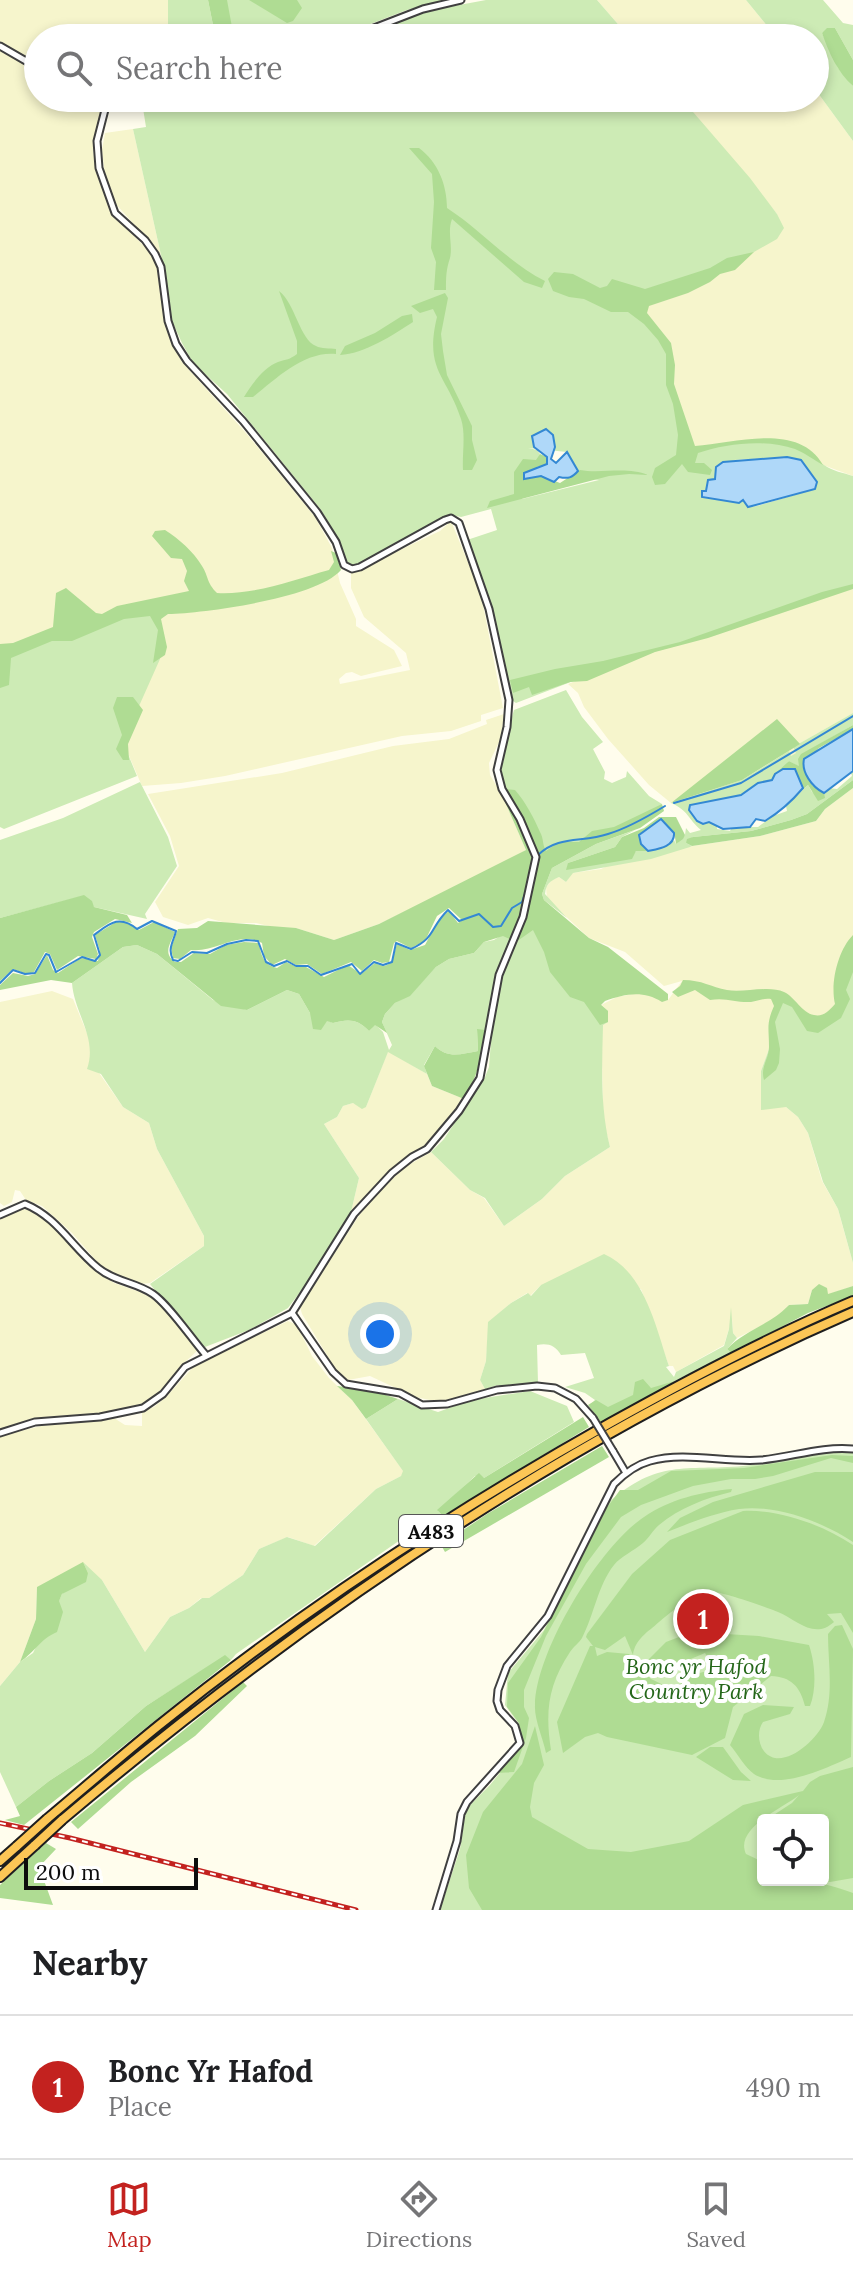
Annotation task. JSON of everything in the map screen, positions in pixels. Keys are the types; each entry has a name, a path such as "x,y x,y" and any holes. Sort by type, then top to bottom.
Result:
{"highway":[{"name":"A483","path":"0,1861 160,1724 300,1619 475,1502 661,1395 853,1301"},
{"name":"A483","path":"0,1877 62,1820 201,1706 354,1593 514,1491 642,1417 739,1365 853,1312"}],"street":[{"path":"382,24 461,0"},
{"path":"0,46 24,60"},
{"path":"0,1433 35,1422 100,1417 143,1408 163,1394 185,1367 205,1354 292,1313 354,1214 392,1173 427,1149 459,1111 480,1078 499,975 523,917 536,857 520,819 502,789 497,770 507,727 509,700 489,609 459,523 451,518 445,520 360,567 352,569 344,565 336,542 317,512 243,421 187,361 176,344 168,321 161,267 145,240 115,213 99,168 97,141 104,112"},
{"path":"0,1215 25,1204 39,1210 70,1237 96,1267 116,1280 156,1296 205,1354"},
{"path":"292,1313 333,1372 346,1384 400,1393 422,1405 447,1404 497,1390 537,1386 555,1388 576,1399 593,1418 626,1473"},
{"path":"436,1910 457,1841 461,1814 467,1802 520,1743 515,1726 500,1710 497,1701 507,1666 548,1616 614,1484 626,1473 651,1461 748,1460 830,1448 853,1449"}],"green space":[{"path":"0,0 168,0 168,24 24,24 24,57 0,44"},
{"path":"168,0 208,0 213,24 168,24"},
{"path":"208,0 227,0 231,24 213,24"},
{"path":"221,0 449,0 407,10 370,24 227,24"},
{"path":"249,0 297,0 302,8 293,21 287,23"},
{"path":"486,0 597,0 618,24 390,24 427,11"},
{"path":"597,0 746,0 766,24 618,24"},
{"path":"746,0 823,0 843,23 853,25 853,60 835,28 829,30 829,24 766,24"},
{"path":"829,28 835,28 853,60 853,86 843,75 831,55"},
{"path":"0,48 24,63 24,112 102,112 93,151 96,170 113,215 152,254 171,342 182,362 315,517 332,548 340,583 356,619 356,626 394,650 402,666 361,676 346,673 339,679 340,684 410,670 406,653 364,617 351,588 351,573 440,531 451,521 481,594 503,708 481,715 481,721 451,731 402,736 225,776 142,786 64,627 0,648"},
{"path":"829,48 838,68 853,86 853,141 829,108"},
{"path":"829,108 853,141 853,476 823,465 687,453 641,314 648,296 777,214 693,112 829,112"},
{"path":"144,112 693,112 750,178 784,228 777,239 754,252 648,297 641,314 670,356 670,385 687,452 743,442 786,443 805,451 827,467 853,476 853,588 707,637 636,657 516,703 503,669 491,604 467,540 497,530 491,509 461,517 445,516 362,563 354,565 346,562 338,538 321,510 227,394 193,363 171,319 165,273 133,129 146,127","holes":["528,448 567,452 583,478 599,480 522,499 540,454","787,457 815,478 815,489 757,506 748,507 743,500 709,497 706,491 734,460"]},
{"path":"133,129 161,255 115,203 105,176 102,150 105,133"},
{"path":"409,148 419,148 436,167 443,183 447,208 519,265 545,281 542,288 524,282 452,219 446,290 434,290 436,262 431,248 432,174"},
{"path":"754,252 735,270 720,274 688,293 649,306 647,313 671,343 674,384 695,446 747,439 782,439 798,443 812,452 823,465 784,446 759,443 734,445 698,453 695,463 704,463 712,470 710,475 688,472 682,464 665,484 655,485 652,477 655,468 676,455 678,435 666,385 666,354 644,324 628,312 611,312 584,299 553,291 548,279 554,272 573,274 600,288 607,286 612,279 645,289 710,268 727,258"},
{"path":"279,291 310,342 320,348 336,349 336,354 324,354 302,361 253,397 244,397 268,368 297,354 297,341"},
{"path":"445,293 448,298 441,334 443,351 447,375 472,426 477,460 472,470 463,470 461,419 435,361 433,350 437,317 433,309 420,313 411,306"},
{"path":"412,314 413,322 387,338 368,348 340,355 345,346 375,333 402,316"},
{"path":"540,454 547,457 547,464 537,467 525,479 542,476 560,483 580,470 631,471 648,475 609,476 487,508 490,501 514,494 514,472 523,459 536,460"},
{"path":"165,530 194,555 217,593 260,589 329,570 334,562 331,551 336,553 341,570 309,589 286,596 208,611 168,614 161,619 167,647 165,655 153,663 158,630 150,616 124,619 72,641 52,641 11,658 9,685 0,688 0,644 13,643 53,627 56,593 66,588 96,613 102,614 117,606 189,591 184,581 187,571 182,559 171,558 152,536 155,531"},
{"path":"853,584 853,589 708,638 655,652 587,681 570,682 532,695 529,687 513,693 510,680 680,642"},
{"path":"853,588 853,713 793,747 797,753 790,757 780,755 742,780 671,803 649,785 608,739 584,707 578,693 568,684 636,657"},
{"path":"154,606 159,622 160,659 123,742 137,776 4,829 0,827 0,648"},
{"path":"566,690 582,717 603,742 593,749 605,772 604,779 612,783 626,777 627,771 649,796 662,804 638,825 545,856 503,783 500,764 504,761 501,755 514,710"},
{"path":"117,697 133,697 143,710 128,744 129,760 123,760 116,749 122,735 113,708"},
{"path":"853,713 853,725 801,755 800,767 789,761 773,780 758,783 741,795 690,805 717,825 717,829 730,831 732,827 758,827 787,811 786,806 808,785 812,792 824,798 829,788 837,789 852,776 853,771 853,780 807,814 751,831 693,837 686,843 690,847 651,859 573,873 566,882 559,877 549,883 545,894 567,918 544,900 542,894 552,868 596,844 635,830 622,837 615,847 568,863 633,855 636,851 661,848 674,840 676,844 685,835 686,828 690,833 701,830 685,812 671,803 742,780 789,751 791,756 796,753 793,747"},
{"path":"504,714 501,738 489,763 490,775 526,850 488,872 379,924 334,940 296,928 226,923 208,918 188,925 163,917 155,902 179,866 170,836 148,794 282,773 393,746 449,739"},
{"path":"777,719 800,744 742,780 671,803"},
{"path":"853,725 853,729 819,748 803,766 812,785 824,793 825,798 818,801 808,785 799,793 803,788 783,769 775,774 789,761 799,766 801,754"},
{"path":"853,780 853,788 825,809 816,821 760,836 692,846 686,843 693,837 751,831 807,814"},
{"path":"140,782 168,837 177,866 145,914 147,919 94,907 83,896 0,918 0,840 63,818"},
{"path":"853,788 853,942 840,1000 829,1017 769,1049 761,1071 774,1106 786,1107 798,1117 808,1133 822,1181 838,1209 853,1263 853,1286 827,1295 812,1290 808,1304 789,1305 779,1317 737,1338 733,1333 732,1319 724,1345 676,1372 673,1366 669,1366 641,1289 541,1285 530,1296 527,1293 511,1303 489,1322 486,1361 480,1380 485,1389 440,1402 415,1397 370,1376 348,1380 336,1370 300,1307 360,1214 400,1170 431,1152 470,1190 484,1198 504,1226 542,1199 565,1176 610,1147 603,1119 601,1005 617,997 637,993 668,1000 682,981 664,986 625,952 589,938 547,899 546,887 552,880 559,877 566,882 572,873 601,869 692,846 760,836 816,821 825,809"},
{"path":"506,789 515,790 526,804 546,851 559,842 579,842 592,831 614,827 662,804 664,811 640,828 596,844 552,868 542,894 544,900 589,938 608,947 668,994 668,1000 662,1002 634,994 605,1001 601,1005 608,1011 608,1022 600,1025 584,1002 570,997 550,972 533,930 516,942 503,936 484,942 474,953 449,959 436,967 410,996 395,1003 385,1014 382,1022 387,1033 375,1025 369,1031 357,1022 348,1021 327,1021 321,1030 313,1029 310,1013 299,994 287,990 247,1010 221,1006 157,954 137,945 123,947 72,983 51,980 0,990 0,985 13,973 35,974 47,955 53,970 58,973 81,958 98,961 100,951 95,935 116,922 125,922 139,930 154,922 175,932 168,951 175,962 181,962 194,953 210,954 226,945 244,942 259,943 264,959 273,967 286,962 297,967 306,967 324,977 348,965 361,974 375,963 385,966 391,961 397,944 410,950 425,945 439,919 449,911 458,923 462,920 449,908 437,916 425,941 411,948 397,941 389,962 374,960 362,971 351,962 322,974 307,964 296,965 285,959 272,965 264,956 262,943 245,939 191,950 180,959 173,958 171,948 178,929 197,928 208,921 296,928 334,940 379,924 526,850 502,795"},
{"path":"659,817 676,817 685,835 683,839 676,844 675,837 661,819 640,834 648,851 636,851 632,859 566,870 568,863 615,847 622,837 644,828"},
{"path":"84,895 94,907 127,915 132,923 115,919 94,932 96,959 78,956 57,970 50,954 45,952 34,972 27,974 13,969 0,981 0,918"},
{"path":"537,918 608,1011 608,1022 603,1025 602,1071 610,1147 565,1176 542,1199 504,1226 485,1198 470,1190 431,1152 444,1139 485,1077 489,1067 493,1015 504,972 516,942"},
{"path":"516,926 496,975 485,1030 477,1030 478,1051 450,1054 435,1046 424,1065 427,1074 388,1052 366,1107 362,1109 353,1103 343,1106 337,1117 324,1124 359,1178 351,1212 316,1271 288,1308 249,1330 205,1347 150,1284 204,1246 204,1236 157,1149 149,1123 123,1107 101,1074 87,1069 90,1047 72,983 123,947 137,945 157,954 213,1000 247,1010 287,990 299,994 310,1013 333,1023 352,1021 369,1031 375,1024 383,1032 389,1050 392,1045 382,1022 395,1003 410,995 436,967 449,959 474,953 484,942 494,940"},
{"path":"853,935 853,972 846,990 850,999 841,1018 818,1033 807,1031 792,1007 783,1003 775,1022 779,1063 764,1080 769,1022 774,1006 771,999 751,1002 710,1000 695,990 678,997 672,992 683,980 727,990 778,990 788,994 810,1014 823,1014 835,1004 836,967"},
{"path":"853,942 853,1263 838,1209 823,1182 808,1133 798,1117 786,1107 761,1110 761,1071 769,1049 777,995 792,1003 809,1022 829,1017 840,1000"},
{"path":"52,991 73,999 91,1043 90,1060 123,1107 149,1123 157,1149 204,1236 204,1246 150,1283 140,1284 116,1275 99,1264 72,1233 42,1206 26,1200 20,1191 15,1190 12,1202 4,1206 0,1203 0,1002"},
{"path":"477,1029 485,1030 482,1049 476,1074 464,1099 432,1086 424,1066 435,1046 450,1054 478,1051"},
{"path":"388,1051 427,1074 432,1086 464,1099 428,1147 391,1170 351,1212 359,1178 324,1124 337,1117 343,1106 353,1103 366,1107"},
{"path":"22,1209 36,1211 95,1269 114,1283 158,1302 198,1350 161,1391 142,1404 100,1413 34,1418 0,1429 0,1218"},
{"path":"604,1254 618,1262 639,1287 659,1335 669,1366 666,1367 674,1377 676,1372 724,1346 731,1307 733,1333 737,1338 727,1349 731,1353 604,1416 592,1403 595,1400 585,1393 565,1387 594,1378 585,1353 561,1355 551,1346 537,1345 538,1383 504,1388 498,1385 485,1389 480,1380 486,1361 488,1322 511,1303 528,1293 531,1296 541,1285"},
{"path":"819,1284 827,1288 828,1294 853,1286 853,1296 808,1313 731,1353 727,1349 789,1305 808,1304 812,1290"},
{"path":"288,1321 297,1325 312,1356 352,1400 404,1472 401,1476 376,1489 314,1546 288,1537 259,1549 243,1575 209,1598 201,1598 170,1617 145,1652 102,1580 37,1587 36,1619 20,1662 0,1686 0,1436 41,1426 114,1418 125,1425 142,1426 142,1411 154,1407 166,1397 196,1364"},
{"path":"643,1379 651,1388 675,1381 602,1424 588,1405 596,1400 608,1407 633,1395 635,1382"},
{"path":"337,1386 374,1391 398,1399 366,1419"},
{"path":"530,1391 567,1406 574,1422 484,1478 475,1476 438,1511 443,1516 416,1529 231,1660 225,1656 146,1706 92,1753 16,1807 0,1772 0,1686 20,1662 33,1653 62,1594 88,1573 83,1562 102,1580 145,1652 170,1617 202,1598 209,1598 243,1575 259,1549 287,1537 315,1546 376,1489 401,1476 403,1471 366,1419 398,1399 438,1412 472,1400"},
{"path":"583,1417 589,1427 443,1516 437,1510 479,1473 484,1478"},
{"path":"602,1446 609,1457 445,1552 441,1545"},
{"name":"Bonc yr Hafod Country Park","path":"830,1452 853,1453 853,1910 440,1910 460,1849 466,1809 519,1749 524,1731 505,1705 508,1673 544,1630 608,1503 642,1479 657,1473 688,1468 754,1465"},
{"path":"832,1455 853,1456 853,1463 831,1458 773,1476 693,1486 641,1505 621,1517 586,1564 546,1636 524,1690 524,1707 529,1718 526,1738 514,1772 496,1773 521,1740 519,1723 507,1707 508,1683 541,1637 606,1509 620,1490 638,1490 671,1471 744,1468"},
{"path":"815,1472 853,1472 853,1542 799,1516 753,1508 720,1513 667,1532 680,1518 713,1502"},
{"path":"732,1489 675,1514 614,1565 582,1638 570,1652 553,1687 548,1723 551,1750 546,1753 535,1710 538,1683 558,1630 590,1575 626,1531 644,1517 686,1497"},
{"path":"743,1511 800,1520 853,1545 853,1633 841,1613 827,1614 834,1622 827,1627 813,1629 773,1610 713,1592 691,1599 671,1612 643,1636 636,1644 633,1655 625,1636 605,1650 595,1647 597,1656 607,1652 629,1654 651,1679 672,1689 696,1674 714,1669 705,1653 674,1666 646,1662 666,1642 692,1632 759,1636 809,1645 814,1676 810,1706 805,1706 794,1684 771,1676 733,1707 725,1738 692,1755 598,1733 585,1737 563,1753 557,1722 590,1646 593,1646 587,1634 632,1574 670,1540"},
{"path":"83,1562 88,1573 86,1582 62,1594 59,1601 63,1612 57,1632 20,1662 36,1619 37,1587"},
{"path":"842,1625 853,1649 851,1757 790,1779 765,1779 754,1774 730,1745 744,1714 763,1705 794,1707 790,1714 763,1722 759,1732 760,1743 770,1756 789,1756 811,1741 824,1722 829,1700 828,1634 835,1626"},
{"path":"225,1655 231,1660 24,1825 5,1820 20,1816 16,1807 92,1753 146,1706"},
{"path":"243,1682 247,1686 195,1736 131,1782 78,1829 71,1822"},
{"path":"535,1726 544,1765 534,1783 530,1807 532,1817 588,1849 631,1852 689,1841 743,1805 803,1791 820,1776 853,1767 853,1878 829,1882 829,1814 775,1814 799,1795 771,1814 757,1814 757,1824 744,1845 746,1854 757,1859 757,1886 829,1885 853,1893 853,1910 482,1910 469,1888 466,1855 483,1812 522,1764"},
{"path":"710,1747 723,1747 751,1781 733,1780 696,1757"},
{"path":"46,1843 56,1849 39,1867 53,1905 0,1898 0,1885"}],"water":[{"path":"546,429 553,435 555,447 551,459 556,463 567,452 578,471 570,477 559,477 554,482 541,476 524,479 524,473 547,464 547,457 534,447 532,436"},
{"path":"787,457 801,460 817,482 815,489 748,507 743,500 739,503 702,497 708,480 715,479 716,467 723,462"},
{"path":"853,729 853,771 824,793 808,779 804,759"},
{"path":"783,769 795,769 803,788 786,806 765,821 756,819 750,827 723,829 709,822 703,824 697,821 689,810 690,805 741,795 758,783 772,780"},
{"path":"661,819 674,833 674,838 665,846 648,851 641,844 639,835"}],"waterway":[{"path":"674,803 741,783 853,716"},
{"path":"538,855 563,842 615,832 665,806"},
{"path":"0,983 13,970 35,973 46,954 56,972 82,957 95,961 100,955 94,935 119,921 137,929 152,921 176,931 171,948 173,960 178,961 192,952 207,953 246,940 258,941 266,962 274,966 287,961 296,966 308,966 321,975 352,964 360,974 374,962 383,965 392,962 396,943 411,949 419,945 448,910 459,921 479,914 493,927 501,926 512,908 522,902 527,888"}],"railway":[{"path":"0,1823 356,1910"}],"place":[{"name":"Bonc Yr Hafod","path":"703,1619"}]}
